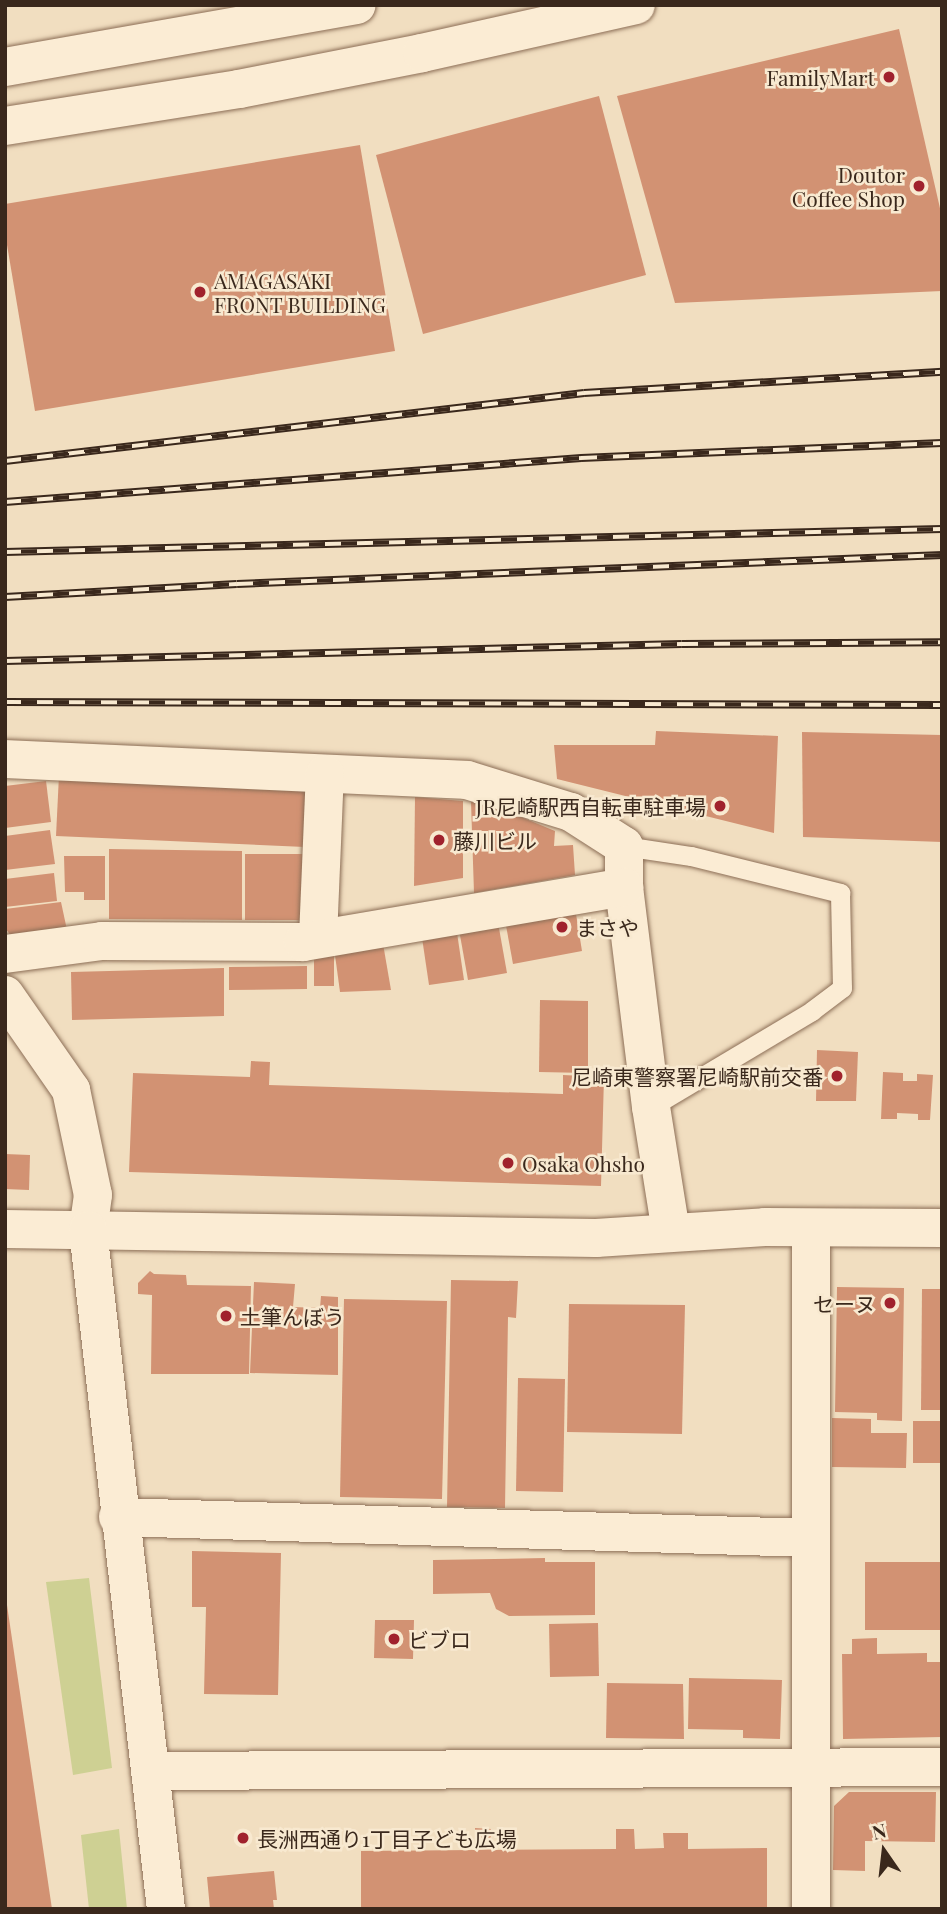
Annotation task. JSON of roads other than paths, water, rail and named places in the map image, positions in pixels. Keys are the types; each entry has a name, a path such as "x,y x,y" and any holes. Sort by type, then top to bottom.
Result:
{"street":[{"path":"5,67 357,5"},
{"path":"5,126 239,89 422,53 636,5"},
{"path":"5,758 467,780 571,812 624,846 624,887 651,1107 671,1232"},
{"path":"318,938 325,774"},
{"path":"5,954 103,941 303,942 624,887"},
{"path":"5,995 71,1090 93,1195 88,1230 118,1517 166,1909"},
{"path":"5,1229 596,1238 765,1227 942,1228"},
{"path":"811,1228 811,1909"},
{"path":"118,1517 811,1538"},
{"path":"151,1771 942,1767"}],"lane":[{"path":"624,846 691,856 840,893 842,988 812,1011 651,1107"}],"railway":[{"path":"5,461 584,393 942,372"},
{"path":"5,502 581,458 942,443"},
{"path":"5,552 942,529"},
{"path":"5,597 237,584 942,555"},
{"path":"5,661 682,644 942,642"},
{"path":"5,702 942,705"}],"place":[{"name":"FamilyMart","path":"889,77"},
{"name":"Doutor Coffee Shop","path":"919,186"},
{"name":"AMAGASAKI FRONT BUILDING","path":"200,292"},
{"name":"JR尼崎駅西自転車駐車場","path":"720,806"},
{"name":"藤川ビル","path":"439,840"},
{"name":"まさや","path":"562,927"},
{"name":"尼崎東警察署尼崎駅前交番","path":"837,1076"},
{"name":"Osaka Ohsho","path":"508,1163"},
{"name":"セーヌ","path":"890,1303"},
{"name":"土筆んぼう","path":"226,1316"},
{"name":"ビブロ","path":"394,1639"},
{"name":"長洲西通り1丁目子ども広場","path":"243,1838"}]}
